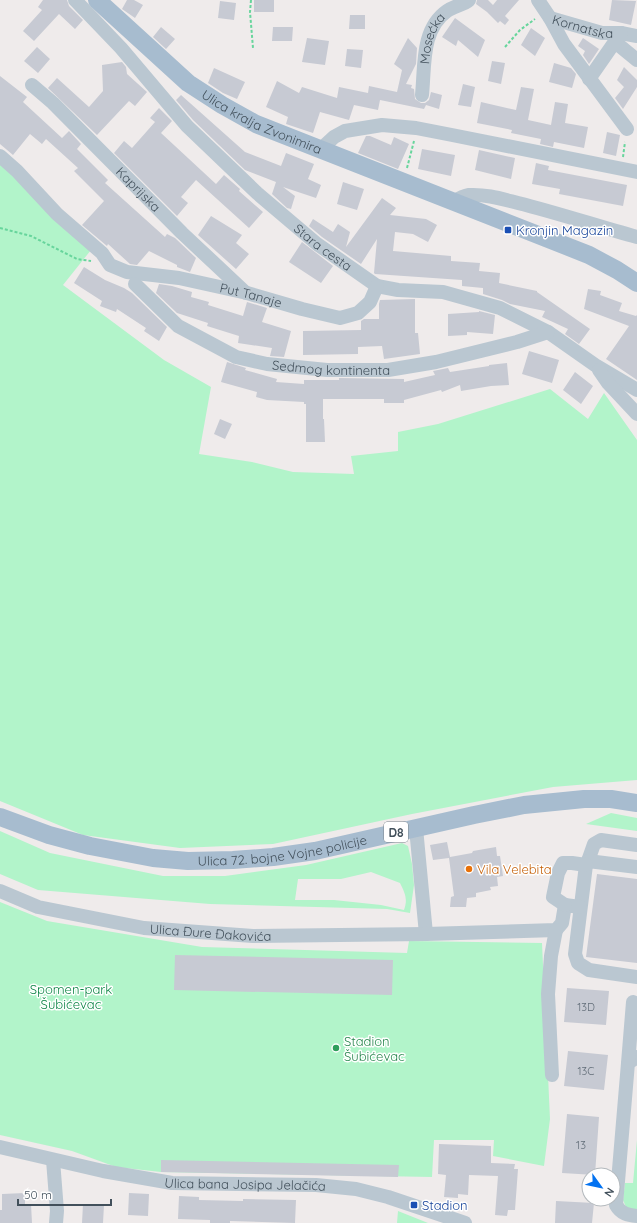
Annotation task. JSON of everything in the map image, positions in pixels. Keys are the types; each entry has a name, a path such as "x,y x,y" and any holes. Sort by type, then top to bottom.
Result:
{"main road":[{"name":"Ulica kralja Zvonimira","path":"97,0 194,87 256,124 589,255 637,283"},
{"name":"Ulica 72. bojne Vojne policije","path":"0,817 48,835 90,846 152,858 188,861 239,860 315,851 488,812 524,806 584,799 611,799 637,803"}],"street":[{"name":"Stara cesta","path":"75,0 121,48 187,126 252,188 317,244 377,286 398,290 443,292 500,308 548,332 595,365 637,390"},
{"name":"Mosećka","path":"422,95 428,38 435,22 448,10 469,0"},
{"path":"545,10 564,44 627,129"},
{"name":"Kornatska","path":"545,10 618,38 637,36"},
{"path":"589,79 618,38 637,60"},
{"name":"Kaprijska","path":"32,85 53,103 182,233 247,293"},
{"path":"320,150 334,137 345,131 382,125 423,129 637,172"},
{"path":"0,156 17,171 57,214 102,253 110,265"},
{"path":"452,202 468,195 501,199 552,211 637,237"},
{"name":"Put Tanaje","path":"110,265 127,272 179,278 247,293 340,318 358,313 370,302 377,286"},
{"name":"Sedmog kontinenta","path":"135,284 178,326 236,357 267,364 327,370 388,370 436,362 517,342 548,332"},
{"path":"595,365 608,383 637,414"},
{"path":"416,828 426,934"},
{"path":"637,845 601,840 594,844 587,863 575,954 578,963 589,970 637,977"},
{"path":"580,907 565,905 553,897 558,873 563,863 587,863 637,867"},
{"name":"Ulica Đure Đakovića","path":"0,891 38,907 144,928 253,936 426,934 556,930"},
{"path":"552,1075 548,994 550,956 556,930 562,923 565,905"},
{"path":"633,1002 632,1060 616,1205 619,1210 627,1214 637,1216"},
{"name":"Ulica bana Josipa Jelačića","path":"0,1147 103,1171 172,1183 316,1185 356,1189 388,1197 465,1223"},
{"path":"53,1160 57,1211 56,1223"}],"path":[{"path":"251,0 250,12 253,48"},
{"path":"505,47 520,30 545,10"},
{"path":"621,168 627,129"},
{"path":"0,228 31,236 77,259 110,265"}],"green space":[{"path":"0,164 91,250 63,285 164,360 211,387 199,454 252,462 293,472 354,474 351,456 398,451 398,432 438,424 550,389 588,419 604,393 637,440 637,780 553,787 412,814 273,844 180,848 83,835 0,801"},
{"path":"611,813 637,818 637,831 586,824"},
{"path":"0,831 50,853 163,876 225,876 306,865 402,843 408,846 412,864 414,885 410,913 387,909 210,904 38,890 0,874","holes":["371,872 400,883 405,896 406,903 404,910 381,905 334,900 295,900 298,879 341,879"]},
{"name":"Stadion Šubićevac","path":"0,902 47,921 202,947 407,953 409,941 542,943 550,1119 544,1166 493,1156 494,1140 434,1140 432,1177 161,1172 116,1167 72,1151 0,1135"},
{"path":"637,1140 637,1211 626,1207 623,1200 625,1183 633,1183"},
{"path":"398,1211 428,1223 397,1223"}],"building":[{"path":"43,0 67,0 69,6 83,20 75,29 59,14 34,41 23,31 42,10 38,7"},
{"path":"127,0 134,0 143,5 135,18 122,9"},
{"path":"254,0 274,0 274,12 254,12"},
{"path":"477,0 488,0 493,5 497,0 519,0 505,16 509,20 505,25 500,21 498,23 476,4"},
{"path":"612,0 636,1 631,25 609,20"},
{"path":"220,1 236,3 234,20 218,18"},
{"path":"350,15 365,15 365,29 349,29"},
{"path":"455,18 485,40 478,57 458,40 456,46 442,37"},
{"path":"161,27 175,39 166,49 153,37"},
{"path":"273,27 293,27 292,41 272,41"},
{"path":"531,28 545,38 535,56 521,45"},
{"path":"307,38 329,41 325,65 302,62"},
{"path":"408,38 417,48 416,64 406,84 412,85 411,88 414,89 415,99 421,103 425,103 429,100 431,92 442,95 439,109 426,105 424,109 380,100 378,110 354,105 349,120 320,112 313,133 286,124 288,117 266,107 277,81 299,93 302,87 337,98 339,87 368,93 369,86 397,92 402,70 394,64"},
{"path":"583,38 599,49 589,64 583,55 585,51 578,46"},
{"path":"37,47 50,59 38,73 24,61"},
{"path":"347,49 363,50 361,68 345,66"},
{"path":"492,61 505,63 501,84 488,81"},
{"path":"122,62 126,67 127,74 147,92 135,106 129,101 97,135 48,88 57,78 89,107 103,91 102,65"},
{"path":"554,63 571,68 576,74 572,88 549,82"},
{"path":"624,67 637,80 637,87 623,109 615,98 624,87 617,80"},
{"path":"214,68 245,82 237,99 223,93 208,83"},
{"path":"0,76 27,97 23,102 62,138 69,131 81,144 77,149 108,180 105,183 165,237 167,234 175,238 196,258 190,272 177,267 177,265 149,251 137,265 130,264 108,244 107,246 82,225 104,201 74,171 78,168 46,139 42,144 30,134 13,155 0,144"},
{"path":"463,84 475,87 471,107 458,105"},
{"path":"521,87 534,89 528,120 551,125 555,102 568,104 565,123 588,127 584,148 554,142 553,147 540,144 541,139 511,133 512,130 477,123 481,102 516,110"},
{"path":"181,95 245,152 281,166 286,153 314,164 308,179 321,185 316,198 283,187 295,196 291,209 287,208 272,194 276,182 245,170 193,120 176,100"},
{"path":"159,108 172,121 161,133 216,184 224,175 240,189 239,191 263,212 249,228 196,180 181,197 188,203 177,216 114,153 124,141 132,148 155,122 150,118"},
{"path":"607,132 620,135 616,156 603,153"},
{"path":"366,136 370,136 391,145 394,137 409,144 398,169 358,153"},
{"path":"422,149 455,155 451,176 418,169"},
{"path":"479,150 515,158 511,179 475,170"},
{"path":"536,163 549,166 548,170 627,185 623,206 559,194 560,189 532,184"},
{"path":"343,182 364,189 357,210 337,204"},
{"path":"382,198 396,208 390,215 426,219 437,225 428,242 413,234 395,232 393,251 451,256 451,261 480,263 479,271 500,273 499,283 537,291 590,329 579,344 565,334 568,329 542,317 545,311 510,304 483,294 483,288 462,286 462,280 375,274 377,239 361,264 322,237 309,226 313,219 333,232 338,224 350,232 346,247"},
{"path":"211,216 242,235 236,243 249,254 236,269 198,235"},
{"path":"302,242 333,266 321,283 289,262"},
{"path":"84,267 105,280 132,293 167,327 159,341 144,331 146,328 117,309 116,312 100,306 102,301 74,283"},
{"path":"159,284 192,292 191,297 209,302 208,305 243,316 247,302 267,308 262,322 291,331 284,357 270,356 272,348 238,343 239,336 207,326 208,323 177,313 156,293"},
{"path":"588,289 601,291 600,295 622,303 619,311 637,315 637,380 606,359 629,326 584,309"},
{"path":"415,299 415,333 418,333 420,354 384,359 382,346 358,347 358,354 303,355 303,331 361,330 361,321 364,319 379,319 380,300"},
{"path":"479,311 495,315 493,334 467,332 467,335 448,336 448,314"},
{"path":"529,351 559,360 552,383 522,374"},
{"path":"227,362 246,368 245,370 277,379 276,382 304,384 304,380 339,380 339,378 404,379 404,382 435,375 433,371 448,368 450,372 507,363 509,385 491,386 461,391 460,385 442,392 441,390 404,400 404,403 384,403 384,399 323,399 325,442 306,442 306,404 304,404 304,402 267,400 256,397 257,392 221,382"},
{"path":"575,372 593,386 581,404 563,390"},
{"path":"220,419 232,424 225,439 214,434"},
{"path":"447,842 450,857 496,847 497,856 500,856 503,876 497,877 498,886 490,887 491,890 476,893 476,897 467,898 466,907 450,907 451,897 454,896 449,858 433,860 430,845"},
{"path":"597,874 637,879 637,963 586,957"},
{"path":"175,955 393,960 392,995 174,990"},
{"path":"567,988 609,991 606,1025 564,1022"},
{"path":"568,1051 608,1055 604,1090 564,1086"},
{"path":"567,1114 599,1117 596,1167 581,1167 581,1174 562,1173"},
{"path":"439,1144 491,1146 491,1163 515,1164 514,1169 518,1169 515,1210 508,1210 507,1216 495,1215 498,1176 469,1175 468,1195 458,1194 458,1198 444,1197 446,1175 438,1174"},
{"path":"161,1160 399,1165 398,1177 161,1172"},
{"path":"25,1193 25,1204 31,1204 32,1223 0,1223 2,1194"},
{"path":"129,1193 149,1194 148,1216 128,1215"},
{"path":"179,1196 199,1197 199,1200 296,1200 295,1223 230,1221 230,1223 210,1223 210,1220 178,1219"},
{"path":"556,1201 581,1202 581,1207 594,1207 592,1223 555,1223"},
{"path":"83,1204 104,1205 103,1223 82,1223"}],"place":[{"name":"Kronjin Magazin","path":"508,230"},
{"name":"Vila Velebita","path":"469,869"},
{"name":"Stadion Šubićevac","path":"336,1048"},
{"name":"Stadion","path":"414,1205"}],"park label":[{"name":"Spomen-park Šubićevac","path":"71,996"}]}
